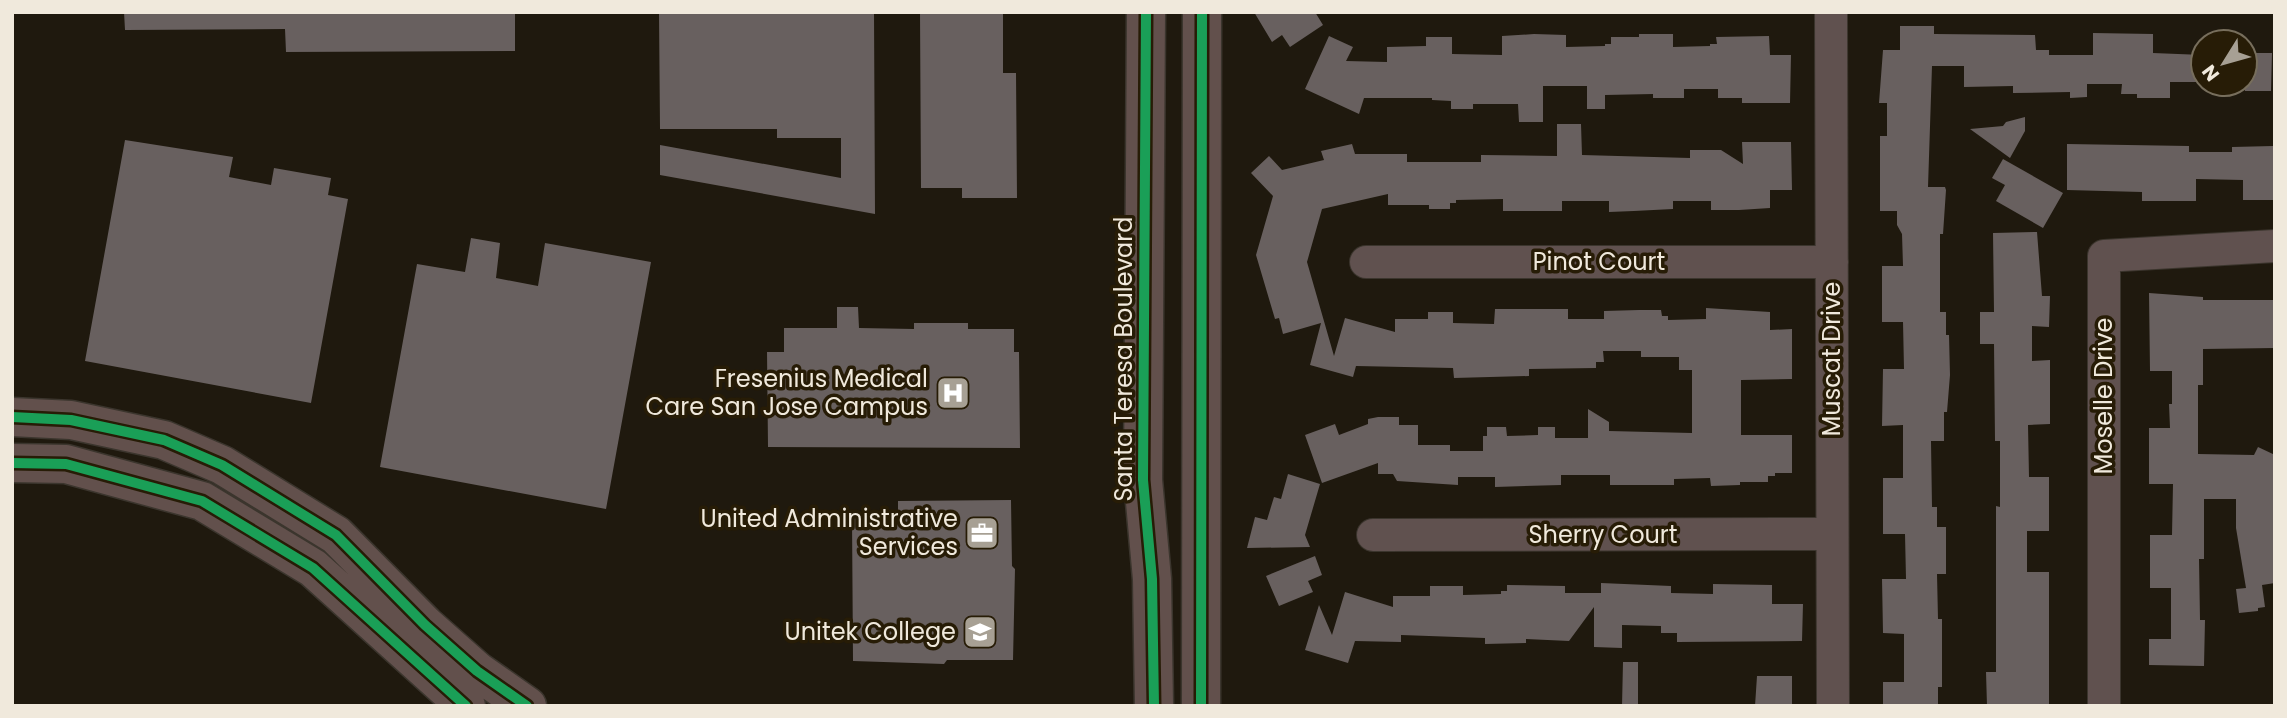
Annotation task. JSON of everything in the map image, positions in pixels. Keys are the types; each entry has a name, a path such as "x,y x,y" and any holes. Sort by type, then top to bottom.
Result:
{"main road":[{"name":"Santa Teresa Boulevard","path":"1146,12 1143,480 1152,579 1154,706"},
{"path":"1201,706 1202,12"},
{"path":"12,417 71,420 164,440 222,465 336,535 425,625 477,671 527,706"},
{"path":"12,463 66,464 202,501 313,568 466,706"}],"street":[{"name":"Muscat Drive","path":"1831,12 1833,706"},
{"name":"Moselle Drive","path":"2104,706 2104,256 2275,246"},
{"name":"Pinot Court","path":"1366,262 1832,262"},
{"name":"Sherry Court","path":"1373,535 1832,534"}],"building":[{"path":"124,12 515,12 515,51 286,52 285,29 125,30"},
{"path":"659,12 874,12 875,214 660,175 660,145 841,178 841,138 777,138 777,129 660,129"},
{"path":"920,12 1003,12 1003,73 1016,73 1017,198 962,198 962,188 921,188"},
{"path":"1254,12 1315,12 1323,25 1290,47 1282,35 1272,42"},
{"path":"1900,26 1934,26 1934,34 2035,35 2036,50 2049,50 2049,55 2093,55 2093,33 2153,34 2153,53 2189,54 2189,82 2170,82 2170,98 2137,98 2137,94 2121,94 2122,84 2087,84 2087,97 2070,98 2070,92 2013,93 2013,86 1964,87 1964,66 1932,66 1928,187 1945,187 1946,190 1943,234 1940,234 1940,312 1946,312 1950,375 1947,412 1944,412 1944,441 1931,441 1932,507 1937,507 1937,527 1946,527 1946,574 1937,574 1938,619 1942,619 1942,687 1938,687 1938,706 1883,706 1883,682 1904,682 1904,634 1883,633 1882,579 1906,579 1905,534 1883,534 1883,478 1903,478 1903,425 1882,426 1883,369 1904,369 1903,322 1882,322 1882,266 1903,266 1902,234 1897,225 1897,211 1880,211 1880,136 1887,136 1887,103 1879,103 1883,50 1900,50"},
{"path":"1639,34 1673,34 1673,47 1710,46 1717,44 1716,37 1769,36 1770,55 1791,55 1790,103 1742,103 1742,98 1718,98 1718,89 1684,89 1684,98 1653,98 1653,94 1605,95 1605,109 1587,109 1587,86 1543,86 1543,122 1519,122 1518,104 1473,104 1473,109 1451,109 1451,101 1432,98 1364,98 1359,114 1305,89 1329,36 1353,47 1346,61 1387,62 1387,47 1426,46 1426,37 1452,37 1452,54 1502,55 1502,36 1566,35 1566,47 1605,46 1611,44 1611,37 1639,37"},
{"path":"2259,53 2272,53 2271,91 2259,91"},
{"path":"2025,117 2025,131 2010,158 1970,129 2003,126 2006,122"},
{"path":"1557,124 1581,124 1582,155 1690,158 1690,150 1721,150 1743,164 1742,142 1791,142 1792,190 1770,190 1770,208 1739,210 1711,210 1711,201 1673,201 1673,209 1609,212 1609,201 1562,201 1562,211 1503,211 1503,199 1456,200 1456,203 1450,203 1450,209 1429,209 1429,205 1388,205 1388,194 1322,209 1307,262 1334,356 1345,318 1395,332 1395,319 1428,319 1428,312 1453,312 1453,323 1494,324 1495,309 1568,309 1568,319 1604,319 1604,311 1661,310 1662,316 1668,316 1668,320 1706,319 1706,308 1770,312 1770,330 1792,329 1792,379 1741,380 1741,435 1792,435 1792,473 1775,473 1775,476 1768,476 1768,482 1740,482 1740,485 1711,486 1710,478 1674,479 1674,485 1610,485 1610,475 1561,475 1561,485 1495,487 1495,477 1458,477 1458,485 1397,481 1393,474 1378,474 1378,463 1322,483 1305,435 1335,424 1339,435 1368,424 1368,419 1378,417 1399,417 1399,425 1418,425 1418,445 1450,445 1450,451 1483,451 1483,436 1487,436 1487,427 1506,427 1507,436 1538,435 1538,427 1555,427 1555,438 1588,438 1588,409 1609,422 1609,431 1692,433 1692,370 1679,370 1679,357 1641,357 1641,351 1603,351 1604,362 1596,362 1596,368 1529,369 1529,376 1454,378 1453,368 1356,366 1353,377 1310,365 1321,323 1283,334 1279,318 1275,319 1256,255 1273,196 1251,173 1269,156 1282,170 1324,160 1321,151 1352,144 1355,154 1407,154 1407,162 1481,162 1481,155 1557,156"},
{"path":"125,140 233,157 229,177 271,185 274,168 331,178 328,195 348,199 311,403 85,361"},
{"path":"2067,144 2189,146 2189,152 2232,152 2232,147 2273,146 2274,200 2243,200 2243,180 2196,179 2196,201 2142,201 2142,192 2067,190"},
{"path":"2003,159 2063,193 2043,228 1996,201 2005,185 1992,178"},
{"path":"2037,232 2042,296 2050,296 2049,327 2032,326 2032,361 2050,360 2050,424 2028,425 2029,477 2049,477 2049,531 2027,531 2027,572 2049,572 2049,706 1987,706 1986,672 1996,672 1996,506 2000,507 2000,441 1995,441 1994,344 1980,344 1980,312 1994,312 1993,233"},
{"path":"471,238 500,243 496,278 538,286 545,243 651,262 606,509 380,467 417,264 465,272"},
{"path":"2149,293 2203,297 2203,300 2275,300 2275,348 2203,349 2203,385 2198,385 2198,454 2254,455 2258,447 2275,455 2275,583 2262,585 2265,607 2258,608 2258,611 2239,613 2236,589 2246,588 2236,528 2236,499 2204,499 2204,559 2199,559 2200,620 2205,620 2204,666 2149,665 2149,639 2171,639 2171,588 2150,588 2150,535 2172,535 2173,484 2149,484 2149,428 2170,428 2172,371 2150,371"},
{"path":"837,307 858,307 859,328 914,329 914,323 968,323 968,329 1014,329 1014,352 1019,352 1020,448 768,447 767,352 784,352 784,328 837,328"},
{"path":"1288,474 1320,484 1305,535 1310,547 1247,548 1255,517 1267,520 1274,497 1281,499"},
{"path":"1011,500 1012,566 1015,569 1013,660 947,660 944,664 853,661 852,518 898,518 898,501"},
{"path":"1315,556 1322,575 1308,581 1313,592 1279,606 1266,576"},
{"path":"1601,583 1671,586 1671,593 1713,594 1713,584 1772,585 1772,604 1803,604 1802,641 1677,642 1677,633 1661,633 1661,626 1622,625 1622,648 1594,647 1594,607 1569,641 1526,639 1526,643 1485,644 1485,638 1401,635 1401,642 1355,641 1348,663 1305,650 1319,605 1332,635 1345,592 1393,607 1393,596 1430,596 1430,586 1463,586 1463,595 1501,594 1501,591 1507,591 1507,585 1565,586 1565,593 1601,593"},
{"path":"1623,662 1638,662 1638,706 1622,706"},
{"path":"1757,676 1792,676 1792,706 1755,706"}],"cycle path":[{"path":"1146,12 1143,480 1152,579 1154,706"},
{"path":"1201,706 1202,12"},
{"path":"12,417 71,420 164,440 222,465 336,535 425,625 477,671 527,706"},
{"path":"12,463 66,464 202,501 313,568 466,706"}],"place":[{"name":"Fresenius Medical Care San Jose Campus","path":"953,393"},
{"name":"United Administrative Services","path":"982,533"},
{"name":"Unitek College","path":"980,632"}]}
